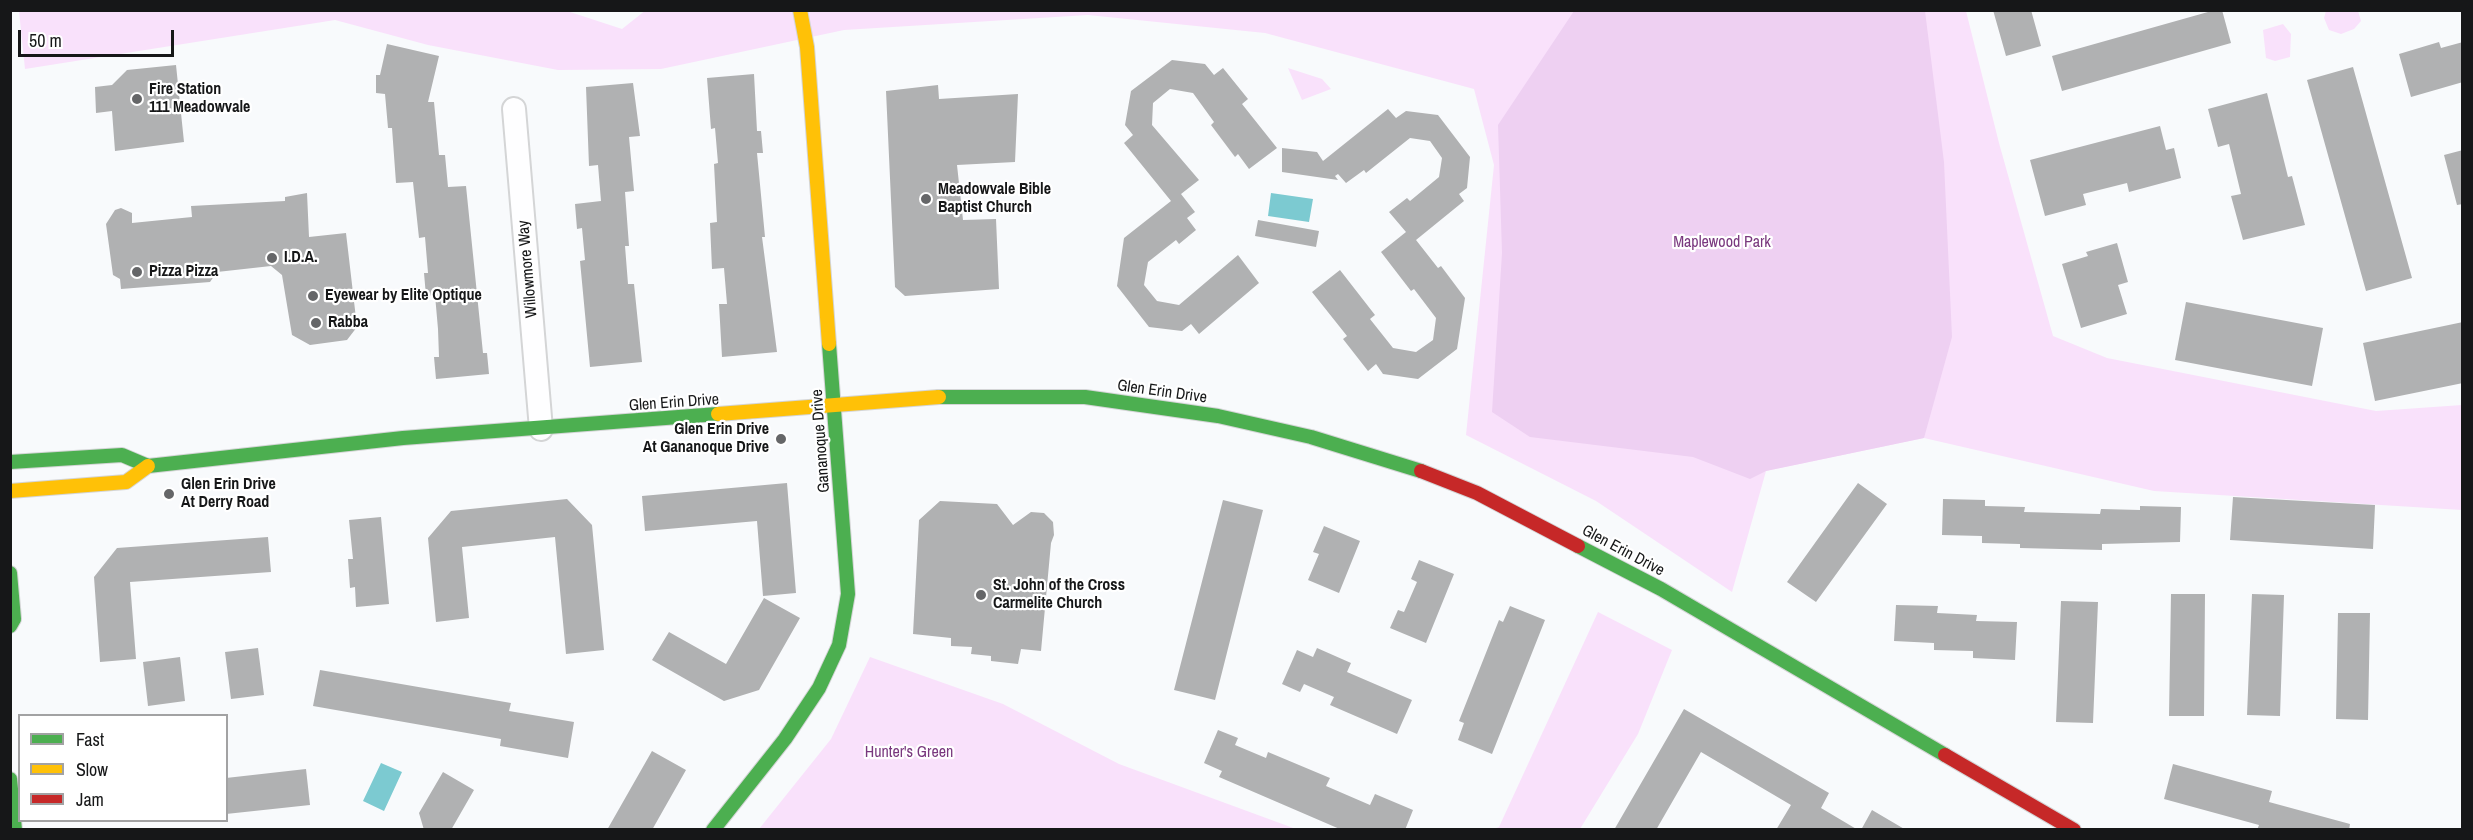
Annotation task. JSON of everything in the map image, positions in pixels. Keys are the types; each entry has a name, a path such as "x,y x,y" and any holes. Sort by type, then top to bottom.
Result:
{"street":[{"name":"Gananoque Drive","path":"713,830 785,739 825,679 839,645 848,594 807,46 800,10"},
{"name":"Willowmore Way","path":"514,109 542,429"},
{"name":"Glen Erin Drive","path":"10,462 122,455 148,466 404,438 943,398 1085,398 1218,416 1311,437 1407,465 1478,493 1661,589 2074,830"},
{"name":"Glen Erin Drive","path":"10,491 126,482 148,466"},
{"path":"10,573 14,619 10,626"},
{"path":"10,779 15,830"}],"green space":[{"name":"Maplewood Park","path":"564,10 622,29 646,10 1966,11 1999,143 2053,336 2107,358 2376,411 2462,405 2462,510 2154,491 1924,438 1766,471 1732,592 1596,501 1466,435 1494,165 1474,89 1265,33 1088,15 844,30 661,69 558,70 428,45 335,20 25,69 19,11"},
{"path":"1574,11 1925,11 1944,162 1952,337 1924,438 1766,471 1750,479 1693,457 1530,437 1492,412 1502,253 1498,125"},
{"path":"2326,11 2358,11 2361,21 2354,29 2341,34 2329,30 2324,18"},
{"path":"2283,24 2291,34 2290,57 2275,61 2266,58 2263,30"},
{"path":"1288,68 1322,79 1331,89 1302,100"},
{"path":"1598,612 1672,650 1638,734 1580,829 1493,829 1499,827"},
{"name":"Hunter's Green","path":"870,657 1003,704 1119,764 1296,829 759,829 831,739"}],"water":[{"path":"1271,193 1313,199 1309,222 1268,216"},
{"path":"381,763 402,772 384,811 363,801"}],"building":[{"path":"1993,10 2031,10 2041,46 2006,56"},
{"path":"2215,10 2222,10 2231,43 2062,91 2052,56"},
{"path":"2439,42 2441,48 2463,42 2463,82 2411,97 2399,54"},
{"path":"387,44 439,56 428,102 434,102 439,155 445,155 448,187 466,186 483,353 487,353 489,374 436,379 434,357 439,357 438,329 435,295 426,296 424,273 428,273 425,237 419,238 413,182 396,183 392,128 388,128 385,94 376,93 376,75 380,75"},
{"path":"1172,60 1205,64 1214,75 1223,68 1248,99 1242,104 1277,148 1249,169 1238,154 1235,157 1211,125 1214,122 1193,93 1170,89 1153,103 1152,125 1199,180 1181,194 1195,212 1187,218 1196,230 1179,244 1176,240 1148,262 1144,285 1157,301 1179,305 1238,255 1259,283 1199,334 1191,324 1182,331 1149,327 1117,286 1124,238 1171,201 1124,143 1133,135 1125,125 1131,91"},
{"name":"Fire Station 111 Meadowvale","path":"176,65 184,142 115,151 112,111 96,113 95,87 112,85 127,70"},
{"path":"2353,67 2412,278 2366,291 2307,80"},
{"path":"754,74 757,131 761,131 763,153 757,153 765,237 762,237 777,352 722,357 719,304 727,304 724,268 712,269 710,223 717,222 714,164 718,163 715,128 711,129 707,78"},
{"path":"633,83 640,136 629,137 634,191 625,192 629,246 625,246 628,284 634,284 642,362 590,367 580,261 585,260 582,228 577,229 575,204 601,201 598,165 589,166 586,87"},
{"name":"Meadowvale Bible Baptist Church","path":"938,85 939,99 1018,94 1015,162 957,165 963,220 996,219 999,289 905,296 895,287 886,91"},
{"path":"2267,93 2288,177 2292,176 2305,225 2243,240 2231,196 2241,194 2229,144 2218,147 2208,109"},
{"path":"1388,109 1396,118 1406,111 1438,115 1470,157 1467,188 1459,194 1464,201 1416,240 1438,268 1441,266 1465,298 1457,349 1418,379 1383,374 1376,364 1368,371 1343,339 1347,336 1312,292 1340,270 1375,315 1370,319 1393,348 1416,352 1433,340 1436,318 1414,289 1411,291 1381,252 1406,232 1389,212 1407,198 1410,201 1439,177 1442,158 1430,141 1410,138 1366,173 1364,170 1346,183 1338,174 1335,176 1338,180 1282,172 1282,148 1317,152 1323,161"},
{"path":"2160,126 2166,150 2174,148 2181,178 2129,192 2127,183 2083,194 2086,205 2045,216 2030,160"},
{"path":"2463,150 2463,204 2457,205 2444,155"},
{"path":"307,193 309,237 346,233 357,327 347,340 310,345 292,335 282,275 271,266 217,272 210,282 121,289 120,279 113,275 106,224 115,210 121,208 132,213 132,223 192,217 191,206 285,201 285,197"},
{"path":"1258,220 1319,231 1316,247 1255,236"},
{"path":"2117,243 2128,282 2118,285 2127,314 2081,328 2062,264 2088,256 2086,252"},
{"path":"2186,302 2323,328 2312,386 2175,360"},
{"path":"2463,322 2463,383 2375,401 2363,343"},
{"path":"787,483 796,593 763,596 757,521 645,531 642,496"},
{"path":"1858,483 1887,504 1816,602 1787,582"},
{"path":"2233,497 2375,505 2373,549 2230,540"},
{"path":"567,499 592,525 604,650 566,654 555,537 462,547 469,618 436,622 428,538 451,511"},
{"path":"1943,499 1985,500 1985,506 2025,507 2024,512 2100,514 2101,509 2140,510 2140,506 2181,507 2180,542 2102,544 2102,550 2020,548 2020,544 1982,543 1982,536 1942,535"},
{"path":"1223,500 1263,510 1215,700 1174,690"},
{"name":"St. John of the Cross Carmelite Church","path":"940,501 997,504 1013,525 1031,512 1044,513 1053,522 1054,535 1051,543 1041,651 1021,649 1018,664 991,661 991,656 971,654 972,647 951,646 951,638 913,634 919,520"},
{"path":"381,517 389,604 356,607 355,587 350,588 348,559 353,559 349,520"},
{"path":"1324,526 1360,541 1339,593 1308,580 1319,554 1313,552"},
{"path":"268,537 271,572 130,582 136,659 100,662 94,577 117,548"},
{"path":"1419,560 1454,574 1426,643 1390,628 1398,610 1404,612 1417,582 1411,579"},
{"path":"2171,594 2205,594 2204,716 2169,716"},
{"path":"2252,594 2284,595 2280,716 2247,715"},
{"path":"764,598 800,618 759,690 724,701 652,660 669,632 726,664"},
{"path":"2061,601 2098,602 2093,723 2056,722"},
{"path":"1896,605 1938,606 1937,613 1977,615 1976,621 2017,622 2015,660 1973,658 1973,651 1934,650 1934,643 1894,641"},
{"path":"1510,606 1545,620 1492,754 1458,740 1464,723 1459,721 1499,620 1503,622"},
{"path":"2338,613 2370,613 2368,720 2336,719"},
{"path":"258,648 264,695 231,699 225,652"},
{"path":"1317,648 1351,663 1347,672 1412,700 1397,734 1330,705 1334,697 1304,684 1300,692 1282,684 1297,650 1313,657"},
{"path":"180,657 185,701 148,706 143,662"},
{"path":"320,670 511,703 509,711 574,722 568,758 500,746 501,739 313,706"},
{"path":"1684,709 1829,793 1821,808 1858,830 1776,830 1791,805 1701,752 1656,830 1614,830"},
{"path":"1218,730 1238,738 1235,745 1266,758 1268,752 1330,778 1326,786 1370,805 1375,794 1413,810 1405,830 1342,830 1219,777 1222,771 1204,763"},
{"path":"652,751 686,770 652,830 607,830"},
{"path":"2173,764 2272,791 2269,802 2350,824 2349,830 2257,830 2259,825 2164,799"},
{"path":"306,769 310,805 228,814 228,778"},
{"path":"443,772 474,790 451,830 424,830 419,813"},
{"path":"1872,810 1906,830 1861,830"}],"traffic: fast":[{"path":"713,830 785,739 819,688 839,645 848,594 829,344"},
{"path":"939,397 1085,397 1218,416 1311,437 1421,471"},
{"path":"10,462 122,455 148,466 403,438 718,414"},
{"path":"1578,546 1661,589 1945,755"},
{"path":"10,573 14,619 10,626"},
{"path":"10,779 15,830"}],"traffic: slow":[{"path":"800,10 807,47 829,344"},
{"path":"718,414 939,397"},
{"path":"10,491 126,482 148,466"}],"traffic: jam":[{"path":"1421,471 1477,493 1578,546"},
{"path":"1945,755 2074,830"}],"place":[{"name":"Fire Station 111 Meadowvale","path":"137,99"},
{"name":"Meadowvale Bible Baptist Church","path":"926,199"},
{"name":"I.D.A.","path":"272,258"},
{"name":"Pizza Pizza","path":"137,272"},
{"name":"Eyewear by Elite Optique","path":"313,296"},
{"name":"Rabba","path":"316,323"},
{"name":"Glen Erin Drive At Gananoque Drive","path":"781,439"},
{"name":"Glen Erin Drive At Derry Road","path":"169,494"},
{"name":"St. John of the Cross Carmelite Church","path":"981,595"}]}
